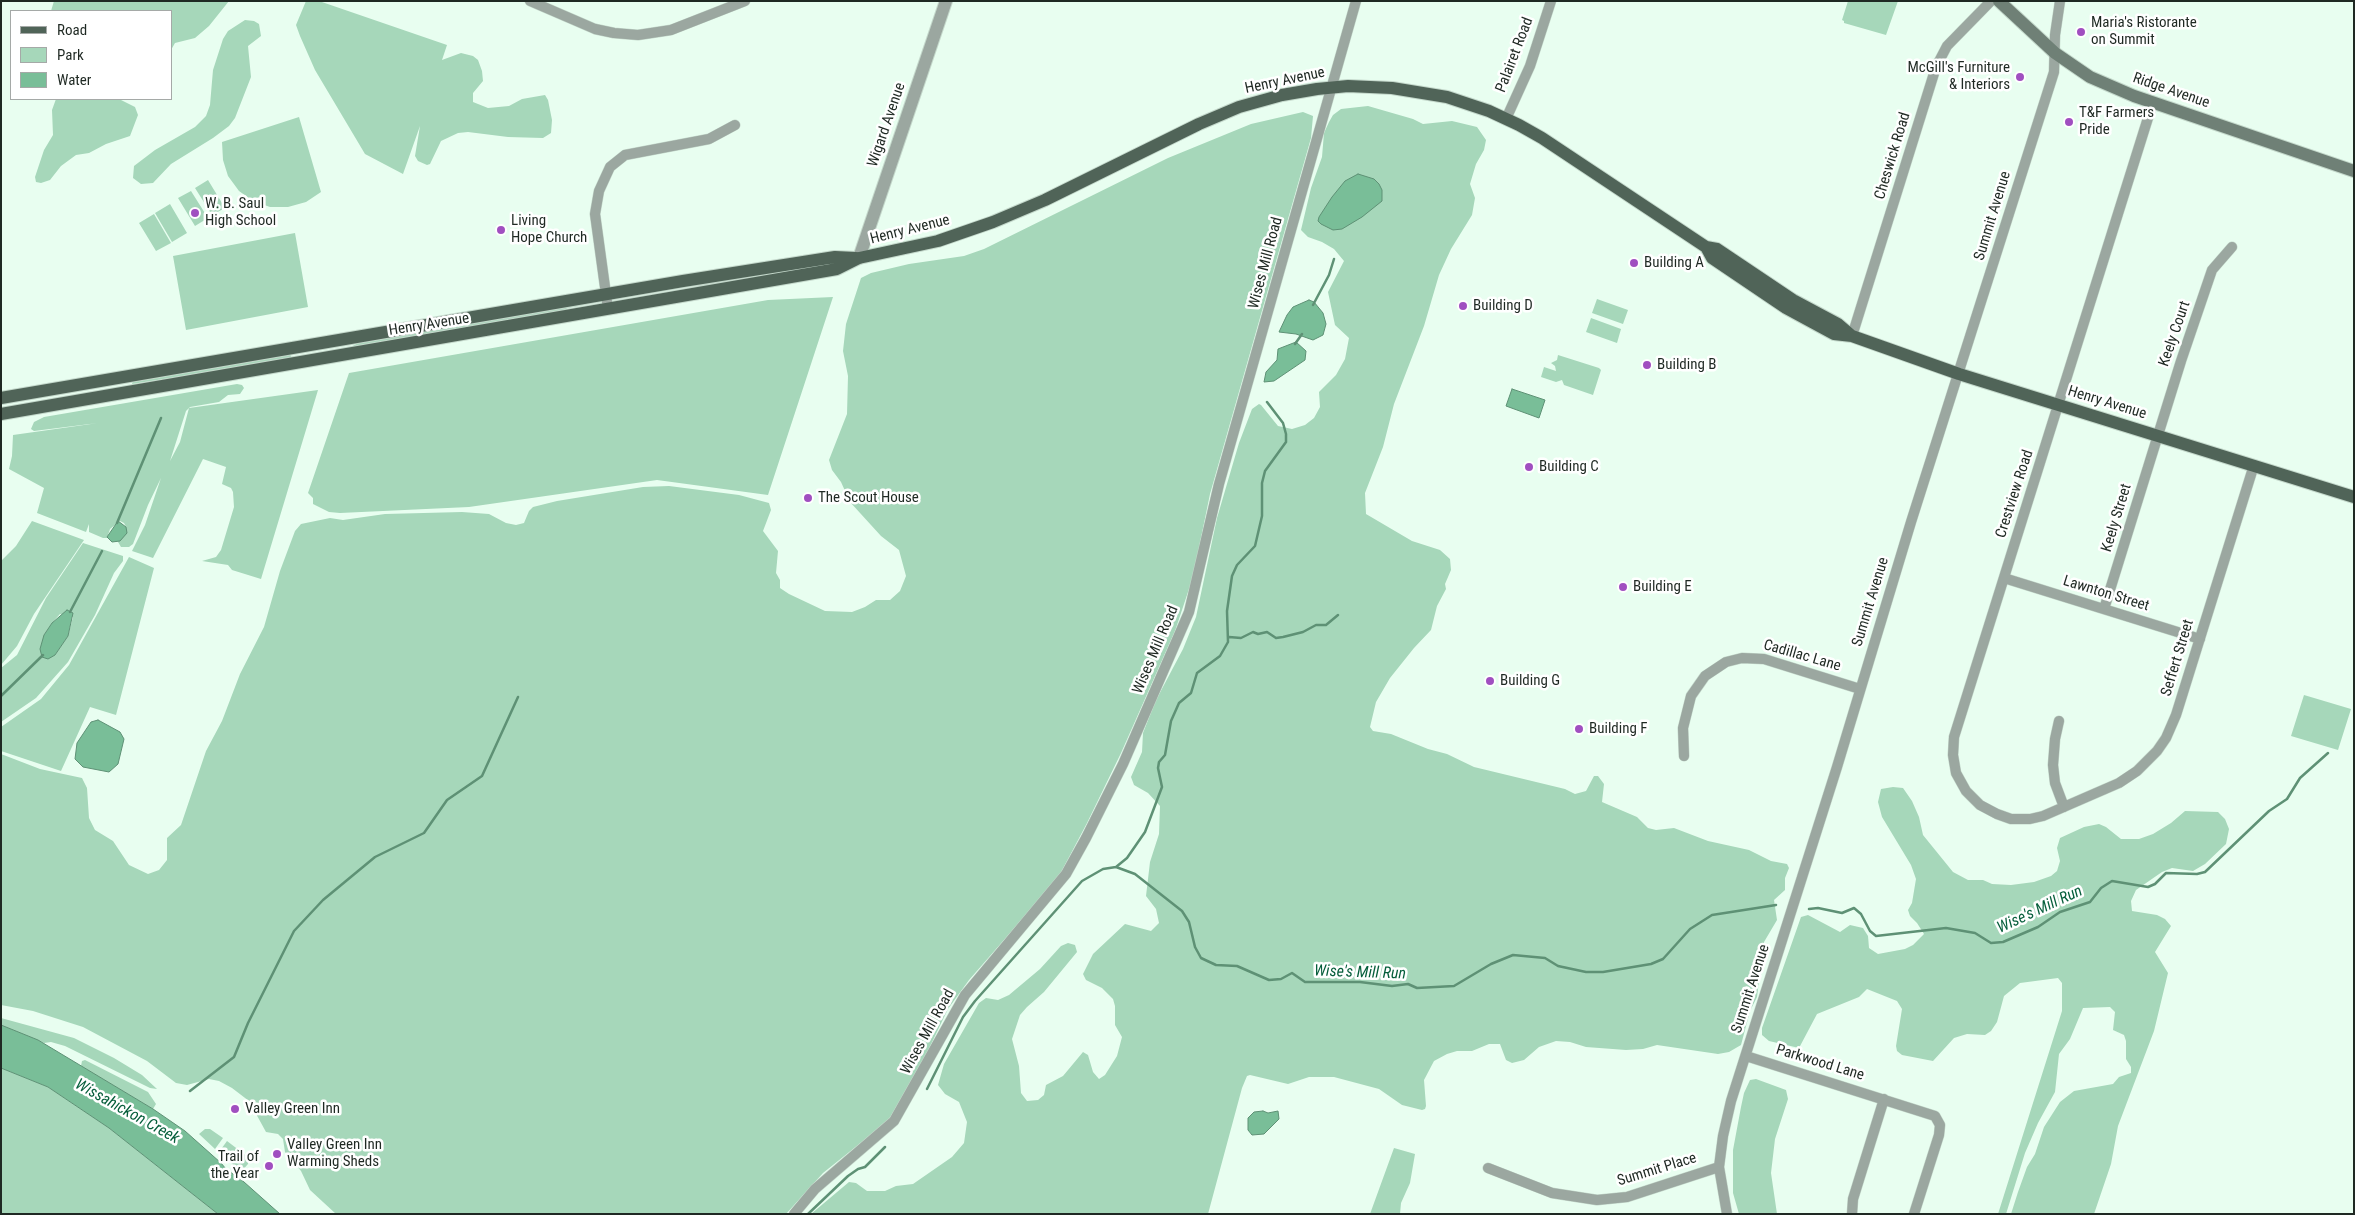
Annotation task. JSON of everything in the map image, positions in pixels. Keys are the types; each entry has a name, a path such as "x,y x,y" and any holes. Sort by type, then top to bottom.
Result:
{"main road":[{"name":"Ridge Avenue","path":"1999,1 2055,53 2090,77 2153,102 2354,171"},
{"name":"Henry Avenue","path":"1,398 606,294 835,257 859,258 922,246 977,229 1045,200 1199,124 1239,107 1280,96 1331,87 1370,86 1430,93 1461,101 1506,119 1542,138 1706,247 1717,249 1793,300 1838,324 1852,336 1959,374 2354,496"},
{"name":"Henry Avenue","path":"1,414 837,269 859,258"}],"street":[{"path":"530,1 595,29 614,34 638,35 671,30 745,1"},
{"name":"Wigard Avenue","path":"859,258 946,1"},
{"name":"Wises Mill Road","path":"794,1214 815,1189 894,1121 959,1004 1061,882 1109,793 1189,612 1214,503 1356,1"},
{"name":"Palairet Road","path":"1506,119 1530,66 1551,1"},
{"name":"Cheswick Road","path":"1852,336 1936,67 1947,46 1991,1"},
{"name":"Summit Avenue","path":"1727,1214 1721,1188 1720,1167 1727,1117 2054,72 2055,34 2060,1"},
{"name":"Crestview Road","path":"2064,807 2030,819 2005,817 1988,810 1972,798 1956,773 1953,755 1954,737 2153,102"},
{"path":"608,309 595,214 600,190 610,166 619,158 631,153 709,139 734,125"},
{"name":"Keely Court","path":"2158,436 2212,270 2232,247"},
{"name":"Keely Street","path":"2104,609 2158,436"},
{"name":"Seffert Street","path":"2064,807 2119,783 2137,771 2157,751 2174,722 2254,465"},
{"name":"Lawnton Street","path":"2004,578 2200,639"},
{"name":"Cadillac Lane","path":"1684,756 1682,728 1691,696 1705,676 1726,662 1742,658 1764,659 1860,689"},
{"path":"2059,721 2055,739 2053,765 2055,783 2064,807"},
{"name":"Parkwood Lane","path":"1746,1056 1935,1116 1940,1125 1939,1135 1914,1214"},
{"path":"1852,1214 1853,1199 1884,1099"},
{"name":"Summit Place","path":"1488,1168 1552,1193 1598,1200 1627,1197 1720,1167"}],"green space":[{"path":"54,1 229,1 209,26 195,38 175,43 172,48 172,10 51,10"},
{"path":"306,1 319,1 447,45 442,60 461,53 473,56 478,60 483,81 473,93 473,102 488,108 509,106 522,99 545,95 548,100 552,120 551,133 543,138 508,137 468,132 458,133 441,141 430,164 427,165 418,161 415,156 420,126 403,174 365,154 315,70 300,36 296,25"},
{"path":"1848,1 1898,1 1886,35 1844,23 1842,20"},
{"path":"245,20 254,21 259,24 261,36 248,46 251,77 235,118 229,126 213,138 171,164 153,183 141,184 133,178 134,166 155,150 195,127 206,116 210,105 213,70 223,39 228,31"},
{"path":"56,100 121,100 135,107 138,115 130,136 106,144 89,153 76,155 61,166 50,180 41,183 36,182 35,177 44,150 53,135 52,110"},
{"path":"1368,106 1413,119 1423,124 1452,121 1477,127 1486,140 1484,150 1476,164 1470,184 1475,198 1472,215 1451,249 1439,275 1424,326 1394,404 1383,447 1365,493 1366,514 1412,541 1440,550 1450,559 1451,570 1445,584 1446,589 1437,606 1431,630 1390,678 1376,702 1370,727 1373,731 1391,734 1428,749 1447,754 1474,767 1565,789 1575,794 1586,791 1594,776 1598,776 1604,784 1602,802 1637,817 1648,828 1656,830 1674,828 1708,841 1749,850 1771,861 1787,864 1789,868 1785,878 1785,890 1774,900 1777,920 1764,942 1757,997 1750,1011 1741,1045 1729,1052 1718,1054 1657,1045 1643,1049 1626,1050 1586,1047 1570,1042 1556,1041 1539,1047 1524,1060 1512,1063 1506,1060 1500,1044 1489,1044 1472,1051 1457,1051 1447,1054 1434,1061 1424,1080 1426,1106 1422,1110 1402,1105 1379,1089 1334,1077 1309,1077 1288,1084 1250,1075 1247,1076 1242,1088 1208,1214 811,1214 849,1182 856,1183 867,1191 885,1191 896,1186 913,1184 952,1157 964,1143 967,1122 959,1102 945,1094 938,1085 944,1064 979,1003 986,998 998,1000 1009,995 1040,969 1061,946 1068,943 1075,945 1077,952 1044,992 1020,1015 1012,1039 1019,1066 1021,1093 1027,1101 1038,1100 1044,1095 1046,1085 1063,1076 1083,1052 1088,1055 1093,1072 1099,1079 1105,1075 1117,1056 1122,1037 1115,1025 1113,999 1102,988 1086,980 1083,974 1093,954 1125,924 1151,931 1159,923 1156,909 1146,896 1150,862 1159,834 1160,806 1148,793 1134,785 1131,777 1142,752 1143,733 1155,702 1183,649 1196,617 1217,518 1239,443 1252,409 1259,404 1261,405 1278,426 1292,429 1305,425 1314,418 1320,407 1319,392 1336,375 1345,359 1349,338 1335,325 1328,292 1344,261 1334,249 1308,237 1301,230 1311,188 1322,157 1324,133 1329,122 1333,115 1341,109"},
{"path":"1303,112 1313,116 1311,138 1210,494 1193,577 1175,631 1121,753 1058,878 969,980 948,1009 921,1065 888,1121 823,1173 786,1214 336,1214 310,1190 301,1171 285,1152 283,1139 278,1134 266,1132 249,1101 232,1088 219,1081 209,1079 187,1085 176,1083 147,1061 83,1027 33,1011 1,1005 1,754 40,769 82,778 87,788 89,818 95,830 113,841 129,865 148,874 159,870 167,860 167,838 181,825 206,751 222,721 240,674 264,627 280,571 295,531 301,524 330,518 343,520 385,514 462,512 489,514 506,523 516,525 524,523 529,511 533,507 557,501 643,487 669,486 739,495 769,503 771,510 763,531 778,551 776,573 780,580 780,588 825,611 852,612 876,600 890,600 900,591 906,576 899,550 881,536 850,502 841,482 832,470 829,460 847,414 848,376 843,351 846,324 861,278 871,273 909,264 964,256 984,249 1168,158 1251,124"},
{"path":"299,117 321,192 306,202 288,207 270,207 253,201 239,191 228,176 223,160 222,142"},
{"path":"208,180 225,208 212,215 195,188"},
{"path":"191,191 208,218 195,226 178,198"},
{"path":"170,204 187,233 172,242 155,213"},
{"path":"154,214 171,243 156,251 139,223"},
{"path":"295,233 308,307 186,330 173,256"},
{"path":"833,297 768,495 657,480 469,507 340,513 329,512 313,504 313,498 308,493 349,373 768,300"},
{"path":"1597,299 1628,310 1623,324 1592,313"},
{"path":"594,303 568,308 557,313 351,347 360,342"},
{"path":"1591,318 1621,329 1617,343 1586,332"},
{"path":"290,354 292,359 132,384 133,381"},
{"path":"1558,355 1601,370 1593,395 1564,385 1562,380 1556,382 1541,377 1544,367 1556,371 1555,366 1551,363 1557,360"},
{"path":"237,384 242,385 244,388 240,394 228,395 219,402 189,408 318,390 261,579 232,570 228,565 202,561 216,557 221,550 234,507 231,488 222,484 226,467 203,459 153,558 132,551 145,525 161,478 133,544 129,547 121,547 118,542 126,527 124,523 120,521 110,529 107,538 103,538 89,532 89,524 86,532 37,513 44,488 9,469 13,435 98,423 34,431 31,429 34,422 44,417","holes":["189,408 180,442 170,461 186,411"]},
{"path":"32,521 84,540 34,614 17,646 1,665 1,561 16,546"},
{"path":"83,543 123,556 123,561 114,573 95,615 68,662 36,698 1,722 1,668 17,655 46,598","holes":["60,614 73,617 68,636 55,655 44,635"]},
{"path":"129,557 154,568 116,715 90,707 61,771 1,751 1,727 41,699 69,665"},
{"path":"2304,695 2351,709 2338,750 2291,736"},
{"path":"1903,788 1912,801 1919,817 1923,835 1953,872 1968,880 1983,880 1992,884 2011,885 2034,882 2051,876 2057,871 2060,861 2057,848 2060,838 2084,827 2099,824 2121,839 2139,839 2153,834 2171,823 2185,811 2218,812 2225,819 2229,829 2226,844 2205,864 2193,871 2172,868 2162,872 2136,890 2131,901 2132,911 2157,915 2165,919 2171,926 2155,952 2168,973 2154,1031 2118,1126 2111,1164 2094,1214 2011,1214 2027,1167 2035,1154 2044,1127 2060,1102 2074,1091 2113,1084 2119,1077 2131,1073 2131,1067 2126,1059 2126,1041 2124,1035 2113,1030 2115,1012 2110,1007 2083,1008 2070,1039 2059,1054 2055,1092 2038,1123 2025,1153 2006,1214 1998,1214 2062,1011 2062,983 2058,978 2020,983 2004,996 1997,1022 1991,1031 1985,1035 1967,1034 1954,1038 1933,1061 1902,1055 1897,1051 1896,1046 1902,1009 1897,1001 1867,989 1859,997 1817,1014 1799,1048 1769,1041 1762,1035 1762,1028 1801,917 1808,915 1840,932 1850,925 1863,928 1868,936 1869,948 1878,954 1905,949 1913,945 1924,934 1910,916 1908,910 1912,903 1916,879 1911,865 1882,817 1878,802 1881,789"},
{"path":"1,1018 74,1038 114,1058 142,1075 157,1089 150,1088 65,1046 51,1042 44,1043 1,1025"},
{"path":"85,1060 148,1092 156,1104 153,1109 81,1066 82,1061"},
{"path":"1,1068 48,1087 109,1128 218,1214 1,1214"},
{"path":"1756,1079 1786,1090 1788,1099 1775,1139 1771,1173 1777,1214 1739,1214 1733,1193 1733,1150 1741,1107 1744,1093 1750,1080"},
{"path":"205,1129 210,1129 223,1138 215,1149 199,1134"},
{"path":"227,1141 248,1157 248,1164 241,1172 219,1152"},
{"path":"1394,1148 1415,1154 1410,1183 1401,1203 1400,1214 1370,1214"}],"water":[{"path":"1358,174 1374,179 1379,184 1382,190 1382,201 1362,217 1342,229 1333,230 1321,224 1318,221 1319,217 1332,197 1345,181"},
{"path":"1309,300 1314,302 1323,313 1326,324 1323,335 1313,340 1296,334 1279,332 1293,307"},
{"path":"1296,342 1306,351 1305,360 1274,381 1264,382 1266,372 1277,360 1278,349"},
{"path":"1512,389 1545,400 1539,418 1506,406"},
{"path":"118,521 126,527 127,533 120,541 112,542 107,537"},
{"path":"67,610 73,613 68,636 55,655 48,659 42,657 40,649 44,635 52,623"},
{"path":"98,720 120,732 124,739 118,764 109,772 83,767 75,759 77,743 91,722"},
{"name":"Wissahickon Creek","path":"1,1025 38,1040 153,1109 185,1131 226,1169 244,1182 280,1214 218,1214 109,1128 48,1087 1,1068"},
{"path":"1263,1111 1268,1113 1278,1111 1279,1119 1264,1134 1252,1135 1248,1130 1248,1118 1254,1112"}],"waterway":[{"path":"1313,305 1329,275 1334,259"},
{"path":"1295,344 1302,334"},
{"path":"1116,867 1127,858 1145,832 1162,787 1158,768 1159,762 1165,755 1171,721 1179,703 1191,693 1197,673 1220,656 1228,642 1227,611 1232,576 1237,565 1255,546 1262,516 1262,483 1265,471 1286,442 1283,423 1267,402"},
{"path":"117,523 161,418"},
{"path":"70,612 102,551"},
{"path":"1229,637 1241,638 1253,632 1258,634 1267,632 1276,638 1283,637 1303,632 1316,625 1326,625 1338,615"},
{"path":"1,696 43,655"},
{"path":"190,1091 234,1057 248,1023 294,931 323,900 375,857 424,833 447,800 482,776 518,697"},
{"name":"Wise's Mill Run","path":"1809,909 1818,908 1842,913 1854,908 1861,914 1870,931 1876,936 1946,928 1975,933 1991,943 2003,942 2038,927 2060,912 2090,902 2101,888 2112,881 2148,887 2155,884 2166,873 2197,874 2205,872 2269,811 2287,799 2300,778 2328,753"},
{"name":"Wise's Mill Run","path":"927,1089 963,1017 975,1001 1082,881 1103,869 1116,867 1135,874 1182,911 1189,922 1195,947 1201,958 1216,965 1237,966 1269,980 1281,979 1292,973 1305,982 1360,982 1392,986 1408,984 1417,988 1454,986 1491,964 1513,955 1545,958 1558,966 1586,972 1603,972 1651,964 1663,959 1690,929 1712,915 1776,905"},
{"name":"Wise's Mill Run","path":"808,1214 848,1176 858,1169 865,1167 885,1147"}],"place":[{"name":"Maria's Ristorante on Summit","path":"2081,32"},
{"name":"McGill's Furniture & Interiors","path":"2020,77"},
{"name":"T&F Farmers Pride","path":"2069,122"},
{"name":"W. B. Saul High School","path":"195,213"},
{"name":"Living Hope Church","path":"501,230"},
{"name":"Building A","path":"1634,263"},
{"name":"Building D","path":"1463,306"},
{"name":"Building B","path":"1647,365"},
{"name":"Building C","path":"1529,467"},
{"name":"The Scout House","path":"808,498"},
{"name":"Building E","path":"1623,587"},
{"name":"Building G","path":"1490,681"},
{"name":"Building F","path":"1579,729"},
{"name":"Valley Green Inn","path":"235,1109"},
{"name":"Valley Green Inn Warming Sheds","path":"277,1154"},
{"name":"Trail of the Year","path":"269,1166"}]}
